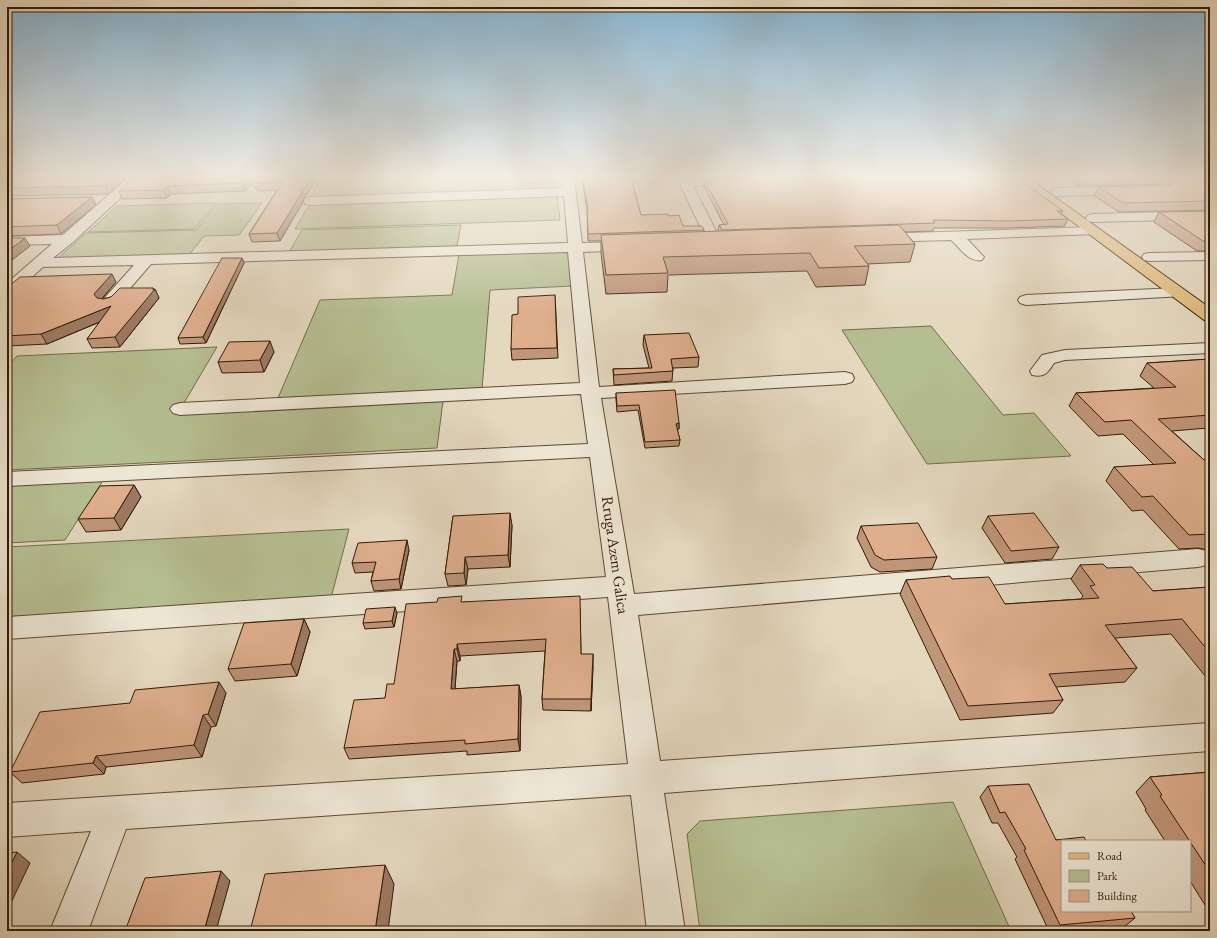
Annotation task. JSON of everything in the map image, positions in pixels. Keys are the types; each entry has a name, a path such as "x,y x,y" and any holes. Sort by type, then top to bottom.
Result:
{"main road":[{"path":"1089,222 1149,257 1210,300"},
{"path":"1090,222 1177,293 1210,316"}],"street":[{"path":"7,291 87,222"},
{"name":"Rruga Azem Galica","path":"573,222 591,390 622,596 666,931"},
{"path":"704,222 715,243"},
{"path":"867,238 954,235 1121,222"},
{"path":"954,235 977,257"},
{"path":"7,241 68,239"},
{"path":"700,244 731,243"},
{"path":"7,270 36,266 147,260 645,246"},
{"path":"1149,257 1210,256"},
{"path":"108,303 122,291 130,278 147,260"},
{"path":"1026,300 1177,293"},
{"path":"1039,371 1048,359 1065,355 1210,348"},
{"path":"180,409 845,378"},
{"path":"7,479 600,450"},
{"path":"7,628 622,596 1198,558"},
{"path":"7,820 1210,737"},
{"path":"69,931 116,813"}],"green space":[{"path":"99,222 200,222 194,229 88,232"},
{"path":"203,222 249,222 239,235 204,236 189,255 57,259 86,233 196,230"},
{"path":"299,222 508,222 295,229"},
{"path":"461,225 457,246 289,252 302,230"},
{"path":"569,250 572,286 490,290 482,389 278,398 320,300 452,295 459,254"},
{"path":"931,326 1003,415 1034,413 1071,456 927,464 842,330"},
{"path":"217,347 178,413 443,401 437,448 7,470 7,367 17,356"},
{"path":"104,479 65,540 7,543 7,484"},
{"path":"349,529 331,598 7,618 7,547"},
{"path":"953,802 1011,931 700,931 687,834 700,821"}],"building":[{"path":"7,222 61,222 57,225 7,227"},
{"path":"257,222 284,222 277,233 249,234"},
{"path":"588,222 681,222 683,226 702,226 704,230 588,234"},
{"path":"727,222 934,222 935,223 722,230 719,225 728,224"},
{"path":"1174,222 1210,222 1210,241 1203,241"},
{"path":"899,225 915,244 854,246 869,266 819,268 810,253 663,257 668,273 606,275 601,235"},
{"path":"7,238 25,238 7,252"},
{"path":"222,258 242,258 203,337 178,338"},
{"path":"112,274 94,294 97,298 103,299 111,297 120,288 155,289 115,337 87,339 111,306 41,334 7,336 7,287 20,277"},
{"path":"555,295 557,348 511,349 512,315 518,314 518,297"},
{"path":"689,333 699,357 671,359 673,371 614,375 613,369 652,368 644,335"},
{"path":"270,341 260,360 218,362 229,342"},
{"path":"1210,359 1210,415 1158,419 1204,460 1210,459 1210,534 1189,535 1153,496 1142,497 1114,467 1176,463 1131,420 1105,422 1076,393 1176,387 1147,363"},
{"path":"675,390 679,423 676,424 680,440 645,442 639,405 617,406 616,393"},
{"path":"134,485 114,518 78,519 100,486"},
{"path":"510,513 508,555 465,557 464,573 445,574 453,516"},
{"path":"1034,513 1059,547 1011,551 988,516"},
{"path":"918,523 937,557 884,560 875,555 861,526"},
{"path":"407,540 399,579 371,581 376,562 352,563 358,543"},
{"path":"1103,564 1107,568 1132,567 1153,591 1210,587 1210,653 1182,619 1105,625 1137,668 1049,674 1063,700 968,706 906,580 950,576 952,579 989,577 1005,604 1099,598 1090,586 1095,585 1080,565"},
{"path":"462,596 461,602 580,596 581,654 593,654 591,699 542,699 546,639 457,644 457,649 454,649 451,689 519,685 518,739 465,744 465,740 344,748 354,700 385,698 387,684 394,684 406,604 437,602 438,598"},
{"path":"395,607 392,621 363,623 366,609"},
{"path":"304,619 291,664 228,669 244,623"},
{"path":"219,682 208,714 203,715 194,745 96,756 93,763 10,772 40,712 130,703 135,690"},
{"path":"1210,772 1210,872 1191,843 1191,840 1189,840 1160,796 1162,795 1150,777"},
{"path":"1029,784 1056,840 1084,837 1086,840 1061,840 1061,912 1132,912 1135,918 1060,925 1024,850 1026,849 1005,812 1000,813 988,786"},
{"path":"17,852 7,872 7,853"},
{"path":"385,865 375,931 250,931 265,874"},
{"path":"221,871 204,931 125,931 145,878"}]}
